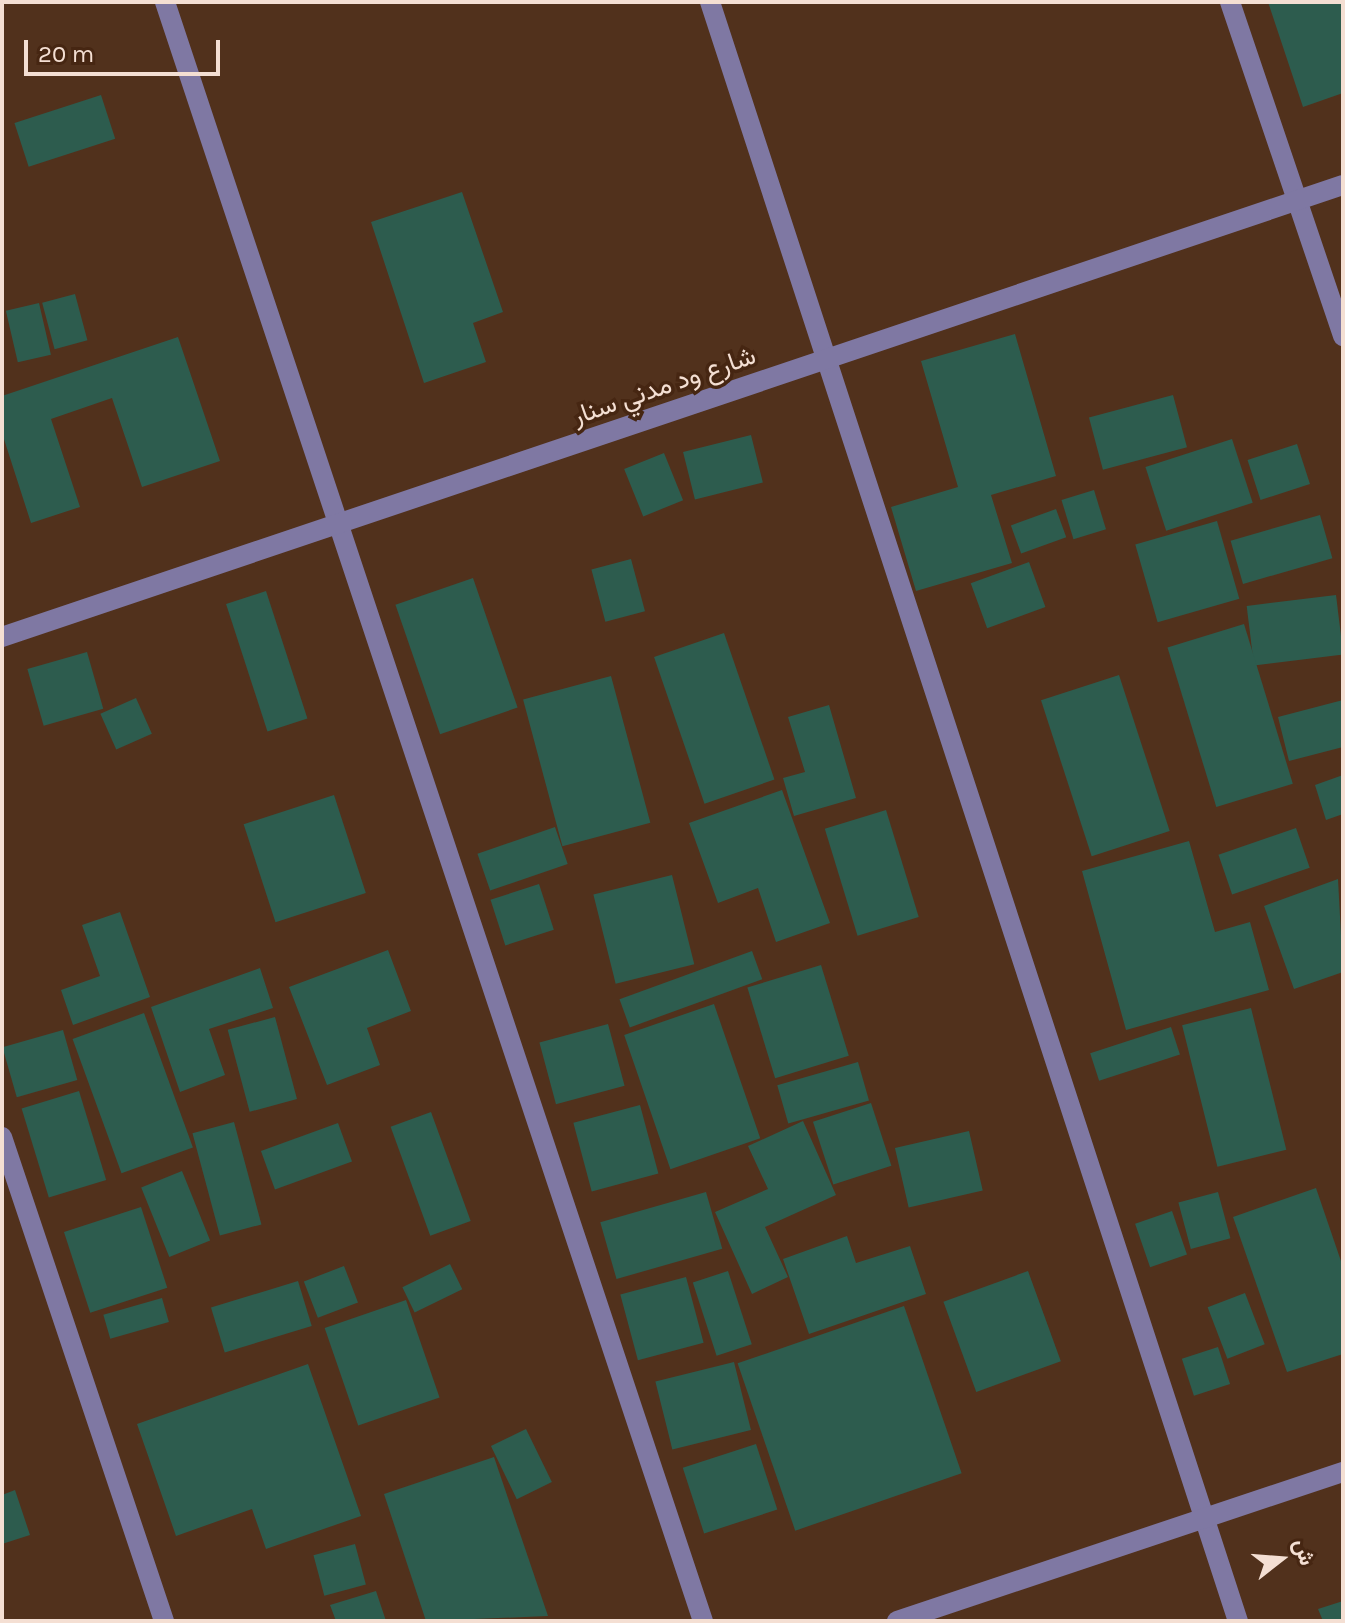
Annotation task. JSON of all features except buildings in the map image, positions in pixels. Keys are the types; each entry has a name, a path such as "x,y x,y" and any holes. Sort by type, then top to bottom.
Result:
{"street":[{"path":"165,2 703,1621"},
{"path":"710,2 1238,1621"},
{"path":"1230,2 1343,336"},
{"name":"شارع ود مدني سنار","path":"2,637 1343,185"},
{"path":"2,1137 164,1621"},
{"path":"897,1621 1343,1472"}]}
